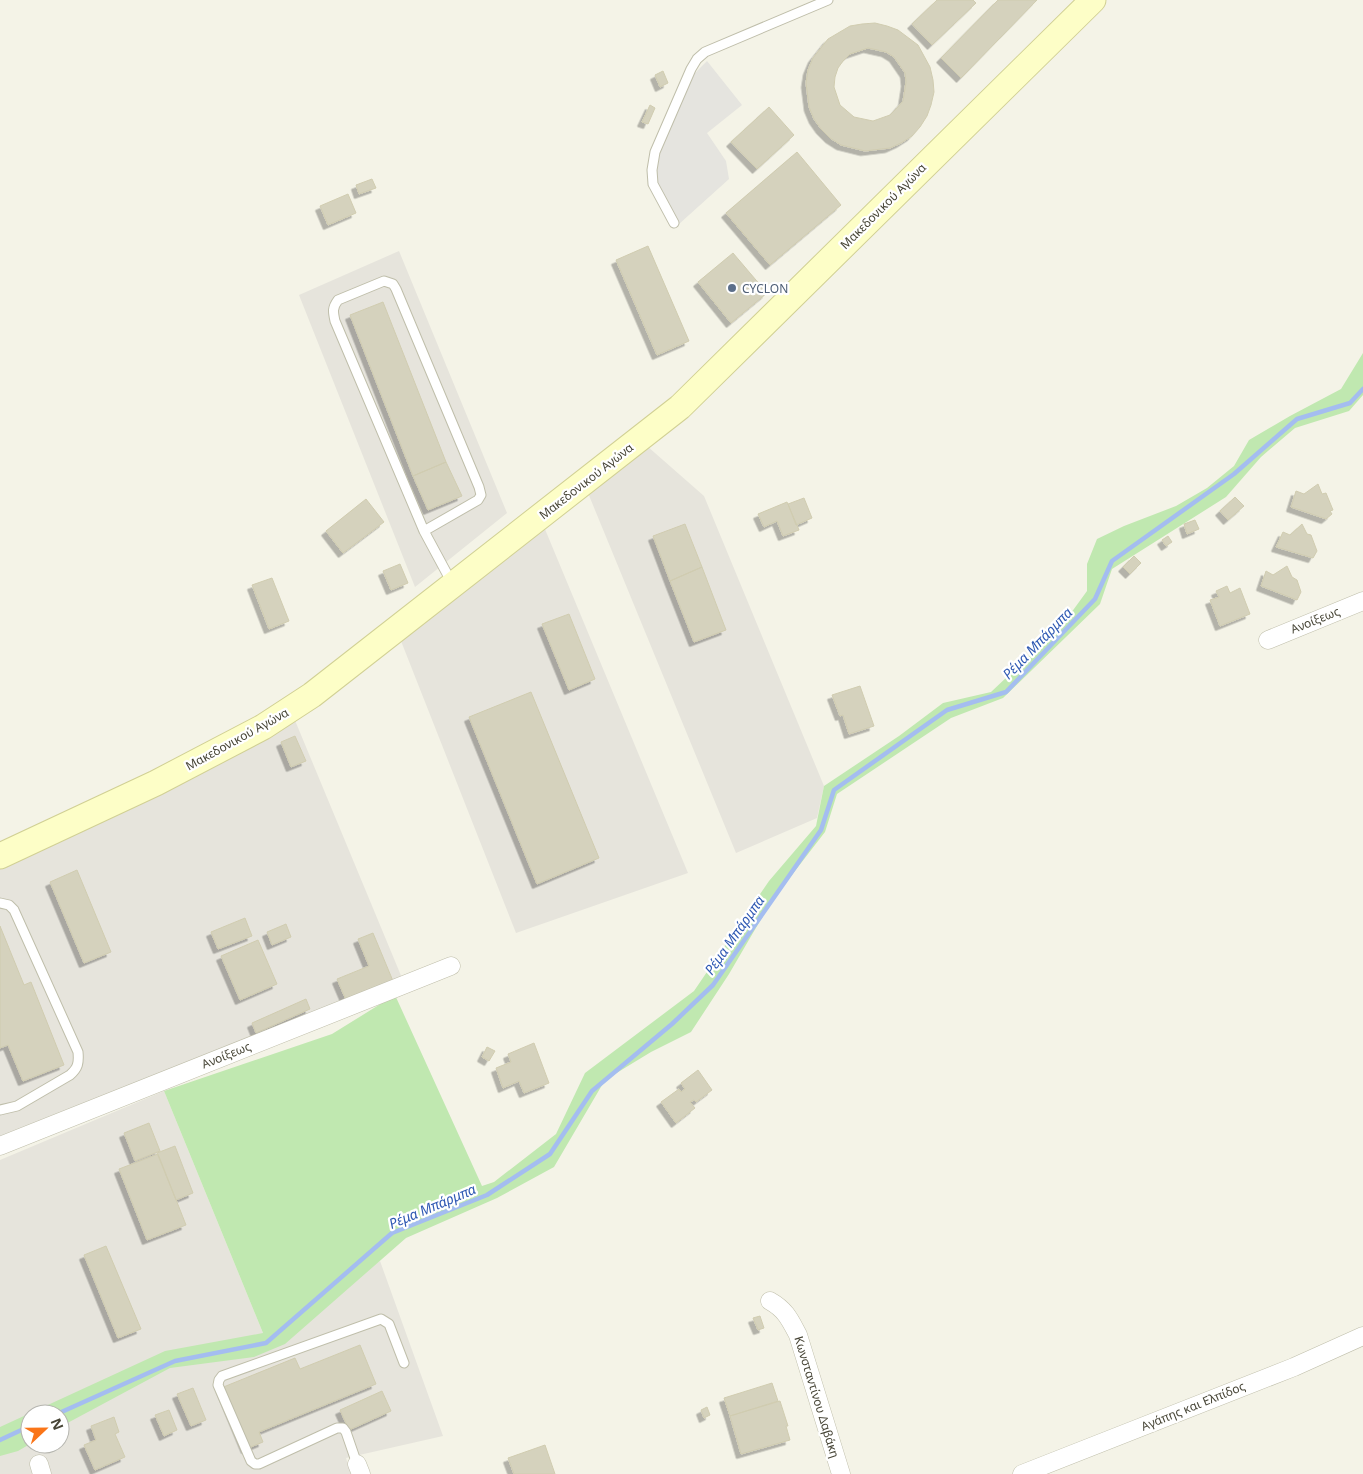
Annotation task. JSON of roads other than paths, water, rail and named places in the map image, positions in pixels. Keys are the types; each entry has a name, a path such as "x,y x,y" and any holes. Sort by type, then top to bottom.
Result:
{"main road":[{"name":"Μακεδονικού Αγώνα","path":"0,856 156,783 263,727 312,694 680,407 1093,0"}],"street":[{"name":"Ανοίξεως","path":"1268,640 1363,601"},
{"name":"Ανοίξεως","path":"0,1146 452,966"},
{"name":"Κωνσταντίνου Δαβάκη","path":"770,1301 781,1307 798,1335 841,1474"},
{"name":"Αγάπης και Ελπίδος","path":"1022,1474 1294,1366 1363,1336"}],"lane":[{"path":"674,223 653,184 652,170 655,152 697,59 705,52 828,0"},
{"path":"424,531 478,500 481,495 396,289 393,284 384,281 338,300 334,305 333,311 335,321 424,531 452,584"},
{"path":"0,903 9,904 14,910 78,1052 79,1061 77,1068 70,1075 17,1106 0,1110"},
{"path":"359,1469 343,1428 337,1428 259,1464 250,1461 218,1385 219,1380 222,1376 381,1319 389,1324 404,1363"}],"waterway":[{"name":"Ρέμα Μπάρμπα","path":"70,1408 175,1361 266,1343 392,1233 487,1195 550,1154 592,1091 672,1024 713,985 821,830 834,790 947,710 1006,692 1095,599 1112,561 1234,474 1297,419 1350,403 1363,389"},
{"name":"Ρέμα Μπάρμπα","path":"0,1440 20,1431"}],"place":[{"name":"CYCLON","path":"732,288"}]}
